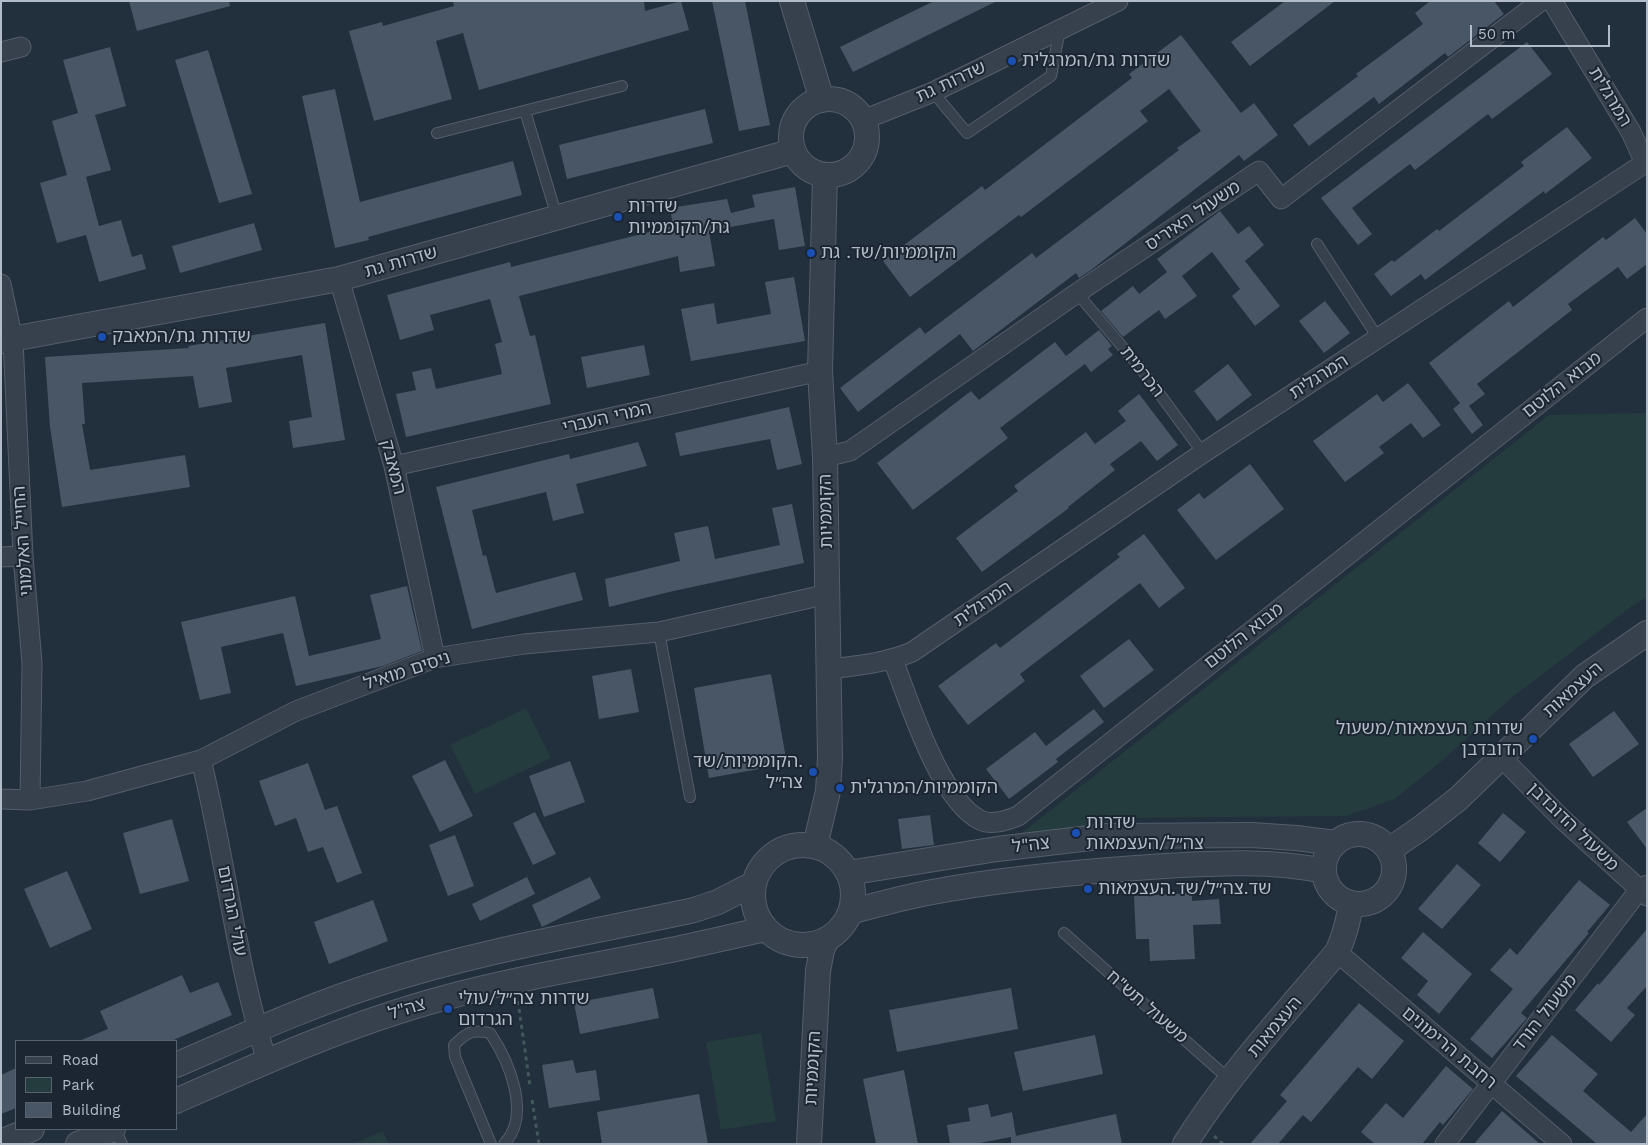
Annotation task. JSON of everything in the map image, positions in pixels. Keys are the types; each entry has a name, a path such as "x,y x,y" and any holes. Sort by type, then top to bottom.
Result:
{"street":[{"path":"792,1 822,100"},
{"name":"שדרות גת","path":"863,120 932,92 1118,1"},
{"name":"משעול האיריס","path":"825,457 850,451 1077,293 1258,171 1281,199 1541,1"},
{"name":"המרגלית","path":"828,669 874,664 893,660 912,652 1203,453 1645,163 1631,132 1552,1"},
{"path":"1,52 21,47"},
{"path":"831,99 846,103 863,120 867,138 866,148 856,164 844,172 825,176 807,169 800,163 792,151 790,134 795,118 806,106 831,99"},
{"name":"שדרות גת","path":"7,340 339,279 792,151"},
{"name":"הקוממיות","path":"815,846 829,782 830,758 825,457 820,371 825,176"},
{"name":"המאבק","path":"339,279 394,466 435,658"},
{"name":"החייל האלמוני","path":"1,284 32,663 30,800"},
{"name":"מבוא הלוטם","path":"893,660 943,781 955,799 982,821 999,822 1018,816 1647,318"},
{"name":"המרי העברי","path":"394,466 820,371"},
{"path":"1,558 23,556"},
{"name":"ניסים מואיל","path":"1,799 30,800 87,791 201,760 296,711 435,658 524,644 659,632 828,594"},
{"name":"העצמאות","path":"1389,850 1458,799 1585,676 1647,633"},
{"name":"משעול הדובדבן","path":"1501,757 1562,819 1644,890"},
{"name":"עולי הגרדום","path":"201,760 210,794 246,988 267,1061"},
{"path":"1364,834 1383,842 1389,850 1395,867 1391,886 1378,899 1370,903 1351,904 1329,888 1324,871 1325,861 1329,851 1344,837 1364,834"},
{"name":"צה\"ל","path":"848,873 997,849 1107,836 1252,835 1336,843"},
{"path":"795,845 815,846 835,856 848,873 853,899 850,912 837,932 827,939 814,944 800,945 776,937 766,929 754,908 753,884 761,866 776,852 795,845"},
{"name":"צה\"ל","path":"850,912 928,893 1030,878 1110,870 1186,865 1277,863 1324,871"},
{"name":"צה\"ל","path":"178,1064 324,1003 380,983 503,950 694,910 718,902 753,884"},
{"name":"משעול הורד","path":"1445,1144 1644,890"},
{"name":"העצמאות","path":"1185,1144 1231,1080 1337,952 1348,925 1351,904"},
{"name":"צה\"ל","path":"178,1100 321,1038 382,1016 515,980 666,951 766,929"},
{"name":"הקוממיות","path":"809,1144 817,993 822,950 827,939"},
{"name":"הקוממיות","path":"787,942 805,958 817,993"},
{"name":"רחבת הרימונים","path":"1337,952 1562,1144"},
{"path":"1,1142 30,1130"},
{"path":"78,1144 112,1130"}],"lane":[{"path":"932,92 967,132 1051,76 1060,29"},
{"path":"437,133 622,86"},
{"path":"525,111 558,216"},
{"path":"1317,244 1378,338"},
{"name":"הכרמית","path":"1077,293 1142,370 1203,453"},
{"path":"659,632 690,797"},
{"name":"משעול תש\"ח","path":"1064,933 1231,1080"},
{"path":"491,1144 455,1058 454,1045 464,1034 478,1030 490,1033 502,1049 514,1086 517,1118 510,1137 504,1144"},
{"path":"115,1130 122,1144"}],"path":[{"path":"515,980 539,1144"}],"green space":[{"path":"1647,413 1647,597 1632,606 1510,699 1443,760 1395,799 1346,816 1125,818 1008,844 1549,415"},
{"path":"526,708 551,758 475,794 450,745"},
{"path":"761,1033 776,1121 721,1130 706,1042"},
{"path":"383,1131 389,1144 353,1144"}],"building":[{"path":"129,1 229,1 230,6 137,31"},
{"path":"453,1 644,1 645,11 681,1 689,30 479,90 463,33 436,41 452,99 374,121 349,31 382,22 383,26 454,6"},
{"path":"712,1 745,1 770,125 739,131"},
{"path":"934,1 997,1 853,72 840,47"},
{"path":"1285,1 1335,1 1250,66 1231,42"},
{"path":"1430,1 1494,1 1504,14 1448,57 1445,53 1379,104 1374,97 1309,146 1293,125 1358,76 1356,74 1423,24 1415,13"},
{"path":"1181,35 1241,113 1254,103 1278,135 1244,161 1239,155 1091,270 1079,278 1076,273 973,351 960,334 858,412 840,388 920,327 925,334 1032,253 1036,258 1179,150 1177,148 1201,131 1169,89 1140,111 1148,121 1021,217 1019,215 910,297 883,261 982,186 985,190 1132,78 1129,74"},
{"path":"1527,42 1552,74 1492,119 1488,114 1415,170 1410,164 1352,208 1372,234 1358,245 1321,198"},
{"path":"110,47 126,106 95,115 111,170 86,177 99,226 121,220 132,257 142,254 146,269 99,282 86,235 57,243 40,183 67,175 52,121 78,113 63,60"},
{"path":"208,50 252,194 219,203 175,60"},
{"path":"335,89 360,202 513,161 522,195 368,237 369,240 335,248 302,96"},
{"path":"705,109 713,143 567,179 559,145"},
{"path":"1567,127 1592,158 1545,194 1544,191 1425,280 1421,274 1391,296 1374,274 1392,260 1394,262 1437,229 1439,231 1524,166 1521,162"},
{"path":"795,187 805,246 779,250 774,219 709,231 715,266 680,272 678,256 519,296 530,336 535,335 551,404 406,437 396,394 416,390 412,372 431,368 436,389 502,374 495,344 502,342 490,299 430,315 434,330 400,340 387,295 510,262 511,267 673,226 670,208 727,199 731,213 755,207 752,195"},
{"path":"1220,211 1238,234 1249,226 1264,245 1245,261 1280,306 1255,326 1232,296 1240,289 1212,252 1182,276 1197,296 1165,319 1159,310 1123,337 1101,311 1133,286 1139,294 1167,272 1157,259"},
{"path":"1635,218 1647,234 1647,264 1627,279 1618,267 1568,304 1572,310 1477,384 1485,394 1469,406 1483,425 1472,434 1453,409 1460,403 1429,363 1509,301 1513,307 1603,237 1606,240"},
{"path":"254,223 262,250 180,273 172,246"},
{"path":"794,277 805,341 691,361 681,309 714,303 717,324 771,314 765,282"},
{"path":"1325,301 1350,333 1324,353 1299,321"},
{"path":"325,323 345,440 293,448 289,421 312,417 302,355 226,368 232,402 199,408 193,376 82,383 85,424 82,424 90,470 185,455 190,487 62,507 50,427 45,357 189,348 188,346"},
{"path":"1099,330 1112,346 1108,349 1113,355 1091,372 1085,364 1000,428 1008,438 913,510 877,463 971,391 979,400 1055,342 1066,356"},
{"path":"644,345 650,375 587,388 581,357"},
{"path":"1228,364 1252,395 1217,421 1194,391"},
{"path":"1408,383 1441,425 1423,438 1411,423 1379,447 1384,453 1345,482 1313,441 1377,394 1383,402"},
{"path":"1139,394 1178,445 1157,461 1141,441 1110,464 1115,470 1069,508 982,572 956,538 1018,491 1014,486 1086,432 1095,444 1126,421 1118,411"},
{"path":"789,407 802,464 777,470 770,439 680,456 675,433"},
{"path":"638,442 647,466 576,484 584,513 553,521 546,492 472,510 483,556 486,555 496,593 575,572 583,600 472,629 436,487 569,454 570,459"},
{"path":"1250,464 1284,509 1216,560 1177,510 1199,493 1204,499"},
{"path":"792,504 804,563 609,607 605,579 680,561 674,533 708,526 715,559 780,545 772,508"},
{"path":"1144,534 1185,588 1159,608 1140,583 1020,674 1025,681 968,725 938,686 996,643 1000,648 1120,557 1117,554"},
{"path":"407,586 422,651 383,666 296,686 283,633 221,647 231,693 200,700 181,622 295,596 309,656 381,639 370,595"},
{"path":"1129,639 1154,670 1104,708 1080,676"},
{"path":"631,669 639,712 599,719 592,676"},
{"path":"771,674 787,764 709,778 694,688"},
{"path":"1094,709 1104,722 1056,759 1058,762 1009,799 986,769 1035,732 1046,746"},
{"path":"1614,711 1639,744 1593,777 1569,744"},
{"path":"445,760 473,816 440,832 412,776"},
{"path":"570,761 585,802 544,817 529,776"},
{"path":"308,763 325,810 337,806 362,873 337,883 323,847 308,852 296,818 275,826 259,781"},
{"path":"1647,808 1647,849 1627,822"},
{"path":"535,812 556,854 533,865 513,823"},
{"path":"1503,813 1526,832 1500,862 1478,843"},
{"path":"930,815 934,845 902,849 898,819"},
{"path":"172,819 189,881 140,894 123,833"},
{"path":"455,835 474,886 448,896 429,845"},
{"path":"1457,864 1481,885 1442,929 1418,909"},
{"path":"67,871 92,929 50,948 24,889"},
{"path":"527,877 535,894 480,921 472,904"},
{"path":"590,877 601,898 542,927 532,905"},
{"path":"1579,880 1610,905 1587,932 1589,933 1521,1013 1527,1018 1492,1058 1470,1039 1513,989 1490,970 1510,948 1517,955"},
{"path":"1192,893 1192,901 1219,899 1221,924 1193,925 1195,959 1150,961 1149,939 1136,939 1134,896"},
{"path":"373,900 388,941 329,964 314,922"},
{"path":"1647,929 1647,986 1627,1008 1635,1015 1611,1042 1575,1010"},
{"path":"1423,932 1472,974 1439,1014 1417,995 1428,981 1401,958"},
{"path":"182,975 190,993 218,982 232,1015 173,1040 81,1040 108,1029 100,1011"},
{"path":"653,988 659,1018 580,1034 574,1003"},
{"path":"1011,988 1018,1029 897,1052 889,1010"},
{"path":"1359,1003 1404,1041 1372,1079 1358,1067 1311,1122 1303,1115 1278,1144 1250,1144 1287,1101 1280,1095"},
{"path":"1095,1035 1103,1074 1023,1091 1014,1052"},
{"path":"1552,1035 1598,1074 1583,1091 1631,1132 1647,1114 1647,1144 1597,1144 1516,1076"},
{"path":"573,1060 576,1073 596,1070 600,1100 549,1108 542,1065"},
{"path":"1446,1066 1473,1089 1443,1125 1440,1122 1422,1144 1375,1144 1361,1132 1386,1103 1403,1118"},
{"path":"15,1068 15,1108 1,1114 1,1075"},
{"path":"904,1070 918,1144 876,1144 863,1079"},
{"path":"699,1094 708,1144 602,1144 597,1112"},
{"path":"988,1104 991,1117 1012,1112 1016,1136 975,1144 950,1144 947,1125 970,1121 968,1108"},
{"path":"1502,1111 1540,1144 1474,1144"},
{"path":"1116,1114 1122,1144 1011,1144 1011,1137"}],"place":[{"name":"שדרות גת/המרגלית","path":"1012,61"},
{"name":"שדרות גת/הקוממיות","path":"618,217"},
{"name":"הקוממיות/שד. גת","path":"811,253"},
{"name":"שדרות גת/המאבק","path":"102,337"},
{"name":"שדרות העצמאות/משעול הדובדבן","path":"1533,739"},
{"name":"הקוממיות/שד. צה״ל","path":"813,772"},
{"name":"הקוממיות/המרגלית","path":"840,788"},
{"name":"שדרות צה״ל/העצמאות","path":"1076,833"},
{"name":"שד.צה״ל/שד.העצמאות","path":"1088,889"},
{"name":"שדרות צה״ל/עולי הגרדום","path":"448,1009"}]}
